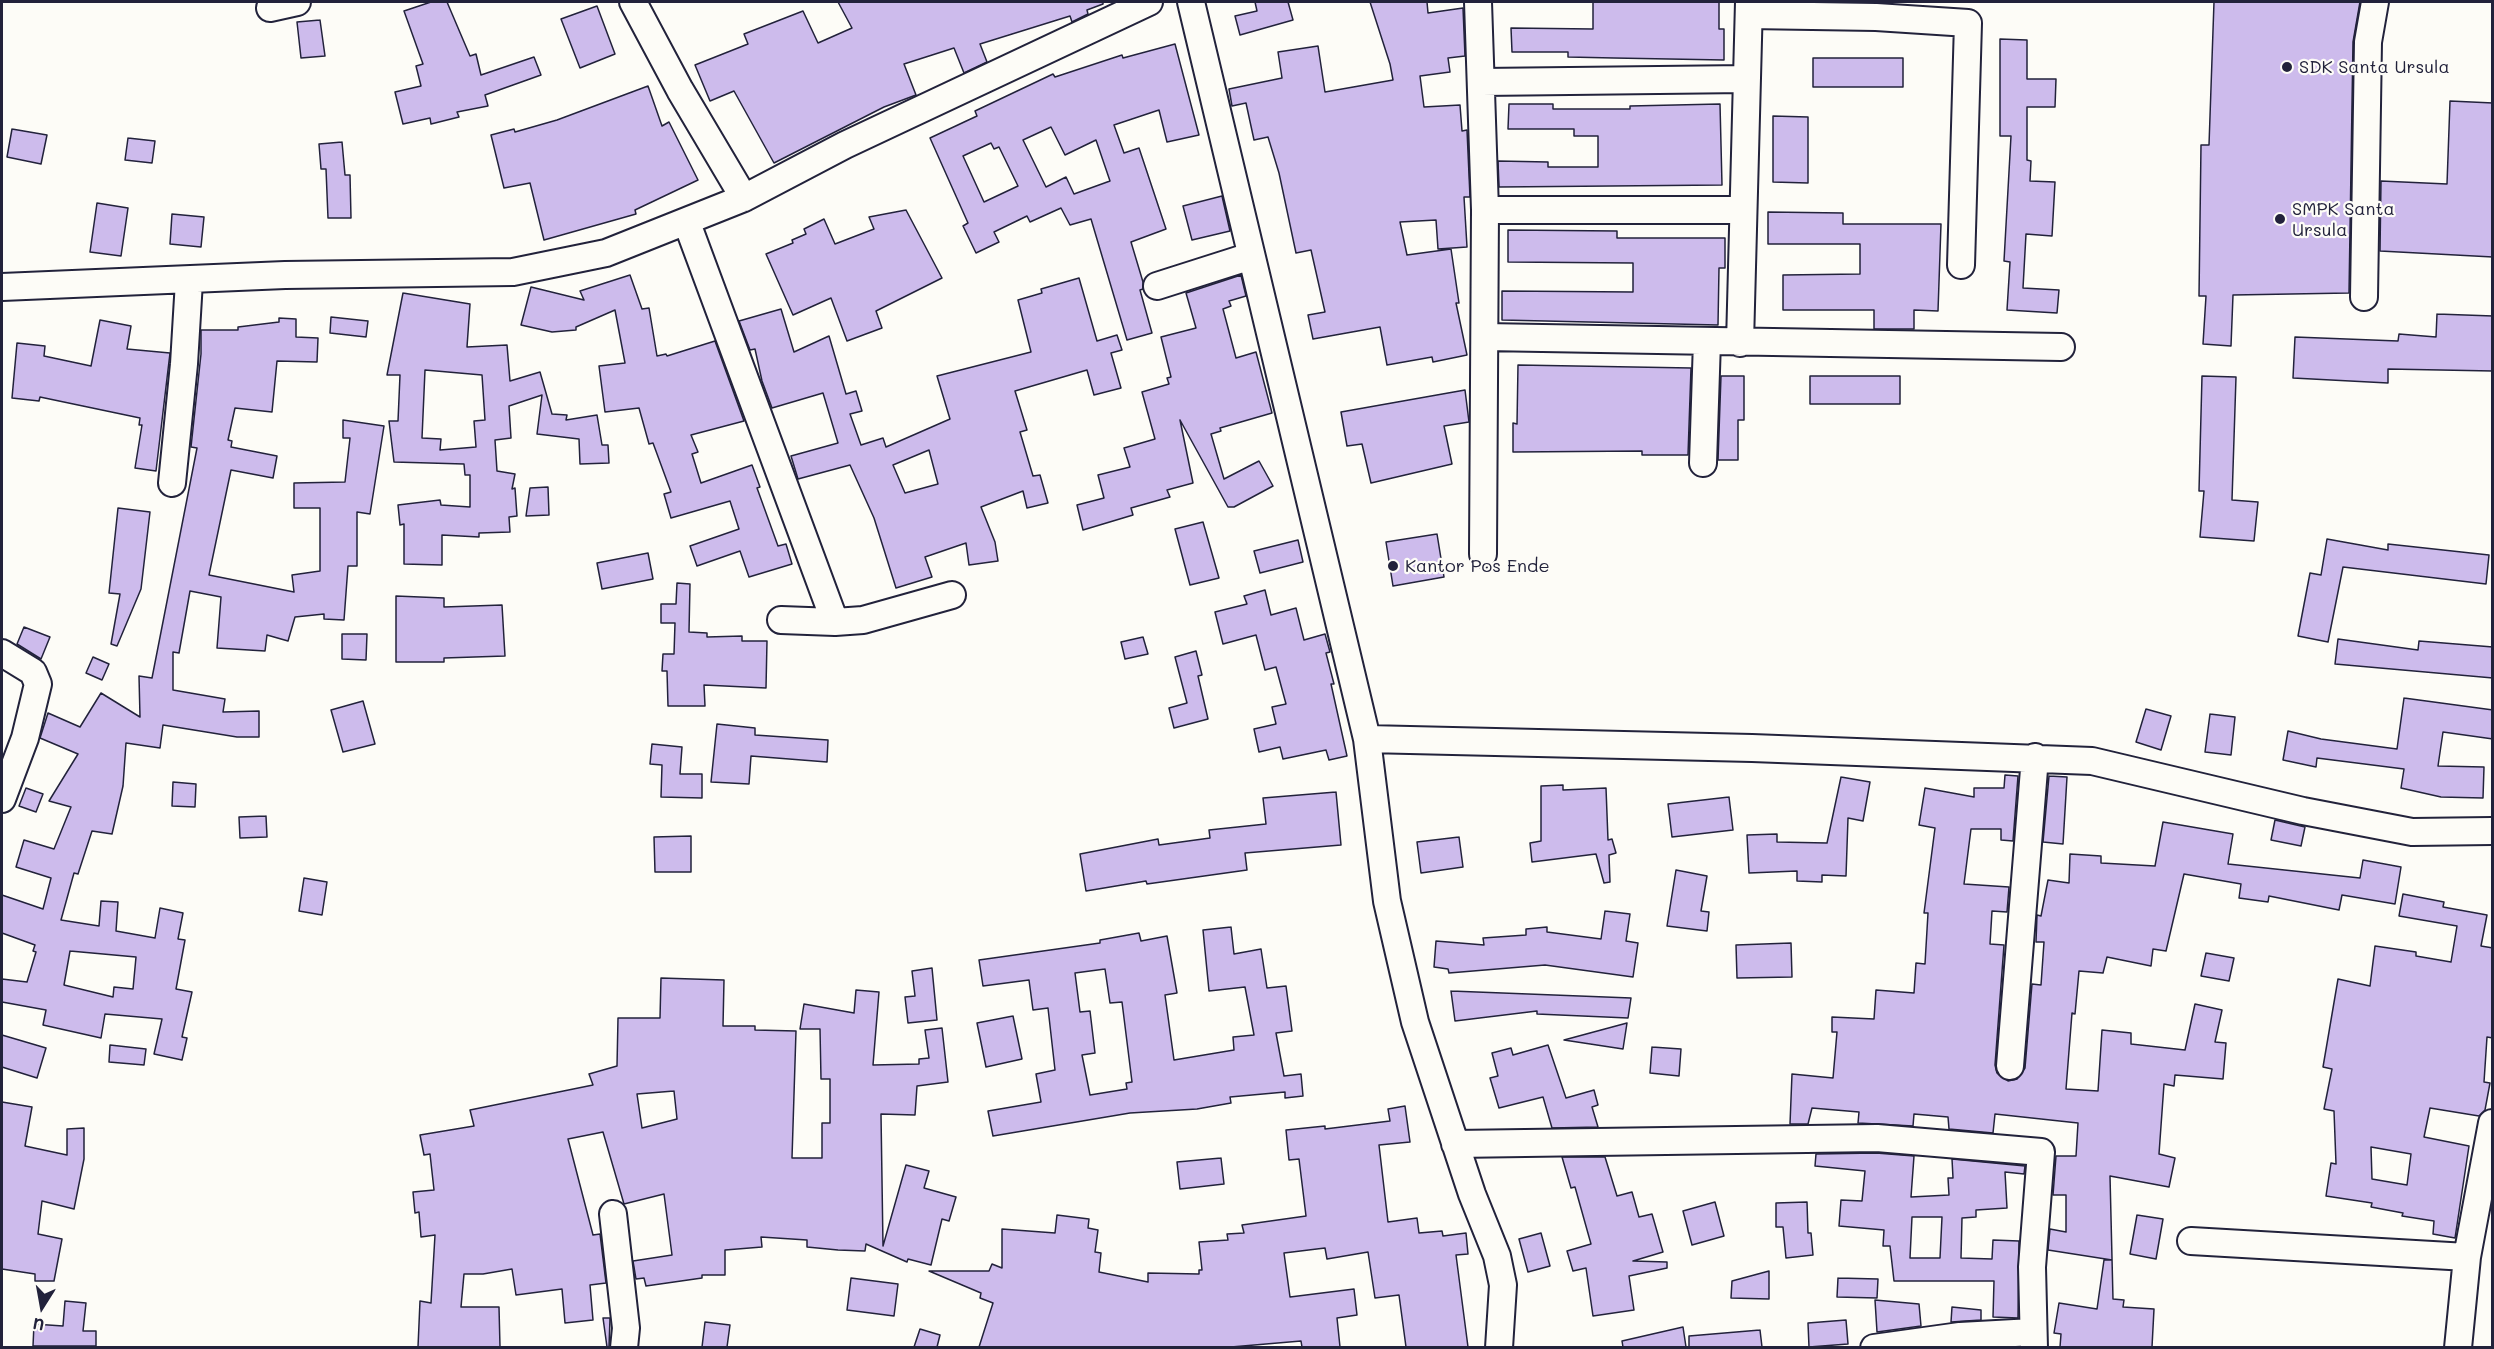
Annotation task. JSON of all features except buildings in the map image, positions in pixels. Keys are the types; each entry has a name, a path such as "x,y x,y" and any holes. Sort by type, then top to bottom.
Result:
{"street":[{"path":"270,8 297,2"},
{"path":"633,2 680,90 744,198"},
{"path":"2,287 189,281 285,275 513,272 606,254 744,198 845,145 1149,2"},
{"path":"1478,2 1485,210 1483,554"},
{"path":"2364,297 2368,42 2375,2"},
{"path":"1193,4 1367,739 1387,901 1415,1022 1455,1144 1497,1256 1503,1286 1499,1347"},
{"path":"1740,343 1749,8 1876,9 1968,23 1961,265"},
{"path":"1482,82 1746,79"},
{"path":"1485,210 1743,210"},
{"path":"687,223 835,622"},
{"path":"1157,286 1251,256"},
{"path":"172,483 184,364 189,281"},
{"path":"1485,337 2061,347"},
{"path":"1703,463 1707,340"},
{"path":"781,620 835,622 863,620 952,595"},
{"path":"2,653 33,672 38,684 25,738 2,799"},
{"path":"1367,739 2035,757 2092,761 2304,811 2412,832 2493,831"},
{"path":"2010,1066 2035,757"},
{"path":"2458,1347 2467,1257 2493,1123"},
{"path":"1455,1144 1877,1138 2041,1152 2032,1267 2033,1340 1960,1336 1874,1347"},
{"path":"613,1214 626,1328 624,1347"},
{"path":"2191,1241 2467,1257"}],"place":[{"name":"SDK Santa Ursula","path":"2287,67"},
{"name":"SMPK Santa Ursula","path":"2280,219"},
{"name":"Kantor Pos Ende","path":"1393,566"}]}
